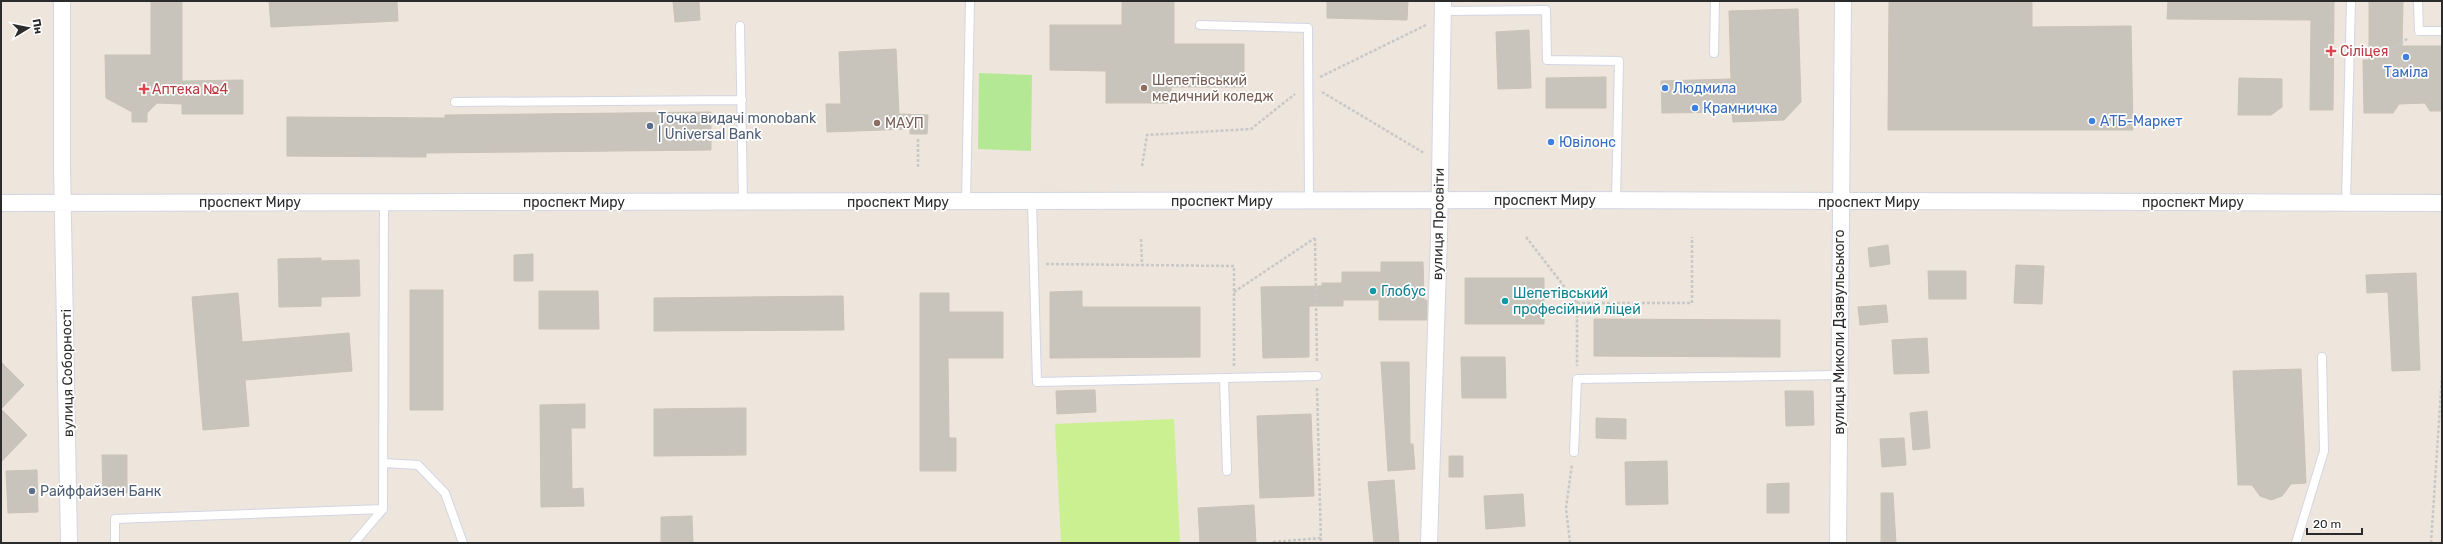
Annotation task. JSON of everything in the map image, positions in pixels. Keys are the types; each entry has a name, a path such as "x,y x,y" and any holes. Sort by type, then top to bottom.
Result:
{"street":[{"name":"вулиця Соборності","path":"62,1 70,543"},
{"name":"вулиця Миколи Дзявульського","path":"1838,543 1839,202 1843,1"},
{"name":"вулиця Просвіти","path":"1429,543 1443,6"},
{"name":"проспект Миру","path":"1,203 1616,200 2442,203"}],"lane":[{"path":"966,201 970,1"},
{"path":"1546,1 1547,60 1619,61 1616,200"},
{"path":"1714,53 1715,1"},
{"path":"2346,202 2351,1"},
{"path":"2418,1 2418,31 2442,31"},
{"path":"1443,6 1546,10"},
{"path":"1200,25 1308,28 1309,201"},
{"path":"740,26 743,202"},
{"path":"455,102 742,100"},
{"path":"1032,201 1037,382 1317,376"},
{"path":"354,543 383,509 384,202"},
{"path":"2296,543 2324,451 2322,357"},
{"path":"1574,452 1577,379 1838,376"},
{"path":"1224,378 1226,471"},
{"path":"384,463 418,465 445,493 462,543"},
{"path":"115,543 115,520 383,509"}],"path":[{"path":"1142,166 1148,134 1251,129 1308,83 1426,24"},
{"path":"2349,54 2396,46 2418,31"},
{"path":"1308,83 1427,155"},
{"path":"918,139 918,167"},
{"path":"1526,237 1576,303 1577,379"},
{"path":"1576,303 1692,303 1692,237"},
{"path":"1234,292 1315,238"},
{"path":"1141,239 1142,266"},
{"path":"1033,264 1234,266 1234,378"},
{"path":"2431,543 2442,375"},
{"path":"1570,543 1566,508 1574,452"},
{"path":"1273,542 1321,538"}],"green space":[{"path":"979,73 1032,75 1031,151 978,149"},
{"path":"1174,419 1180,543 1061,543 1055,424"}],"building":[{"path":"151,1 182,1 182,81 243,80 243,114 182,114 182,104 157,103 147,113 147,122 132,122 132,112 106,98 105,55 151,55"},
{"path":"269,1 397,1 398,21 271,27"},
{"path":"673,1 699,1 700,20 675,22"},
{"path":"1122,1 1174,1 1174,44 1244,44 1244,87 1171,87 1171,103 1106,103 1106,71 1050,70 1050,25 1122,25"},
{"path":"1327,1 1408,1 1407,20 1327,18"},
{"path":"1889,1 2032,2 2032,27 2131,26 2133,130 1888,130"},
{"path":"2168,1 2334,1 2333,110 2310,110 2311,20 2167,19"},
{"path":"2369,1 2403,1 2402,46 2442,46 2442,111 2430,111 2425,103 2399,104 2393,113 2364,113 2363,60 2369,60"},
{"path":"1798,9 1801,102 1784,120 1733,122 1732,112 1662,113 1661,81 1731,79 1729,11"},
{"path":"1529,30 1531,88 1498,89 1496,32"},
{"path":"896,49 899,114 928,115 927,134 910,134 910,129 827,132 826,104 841,104 839,52"},
{"path":"1606,77 1606,108 1546,108 1546,78"},
{"path":"2239,78 2282,79 2282,107 2271,115 2238,115"},
{"path":"711,112 711,150 426,153 426,157 287,156 287,117 445,118 445,115"},
{"path":"1888,245 1890,264 1870,267 1868,248"},
{"path":"533,254 533,281 514,281 514,255"},
{"path":"321,258 321,261 359,260 360,296 321,297 321,306 279,307 278,259"},
{"path":"1381,262 1423,262 1424,300 1427,300 1427,320 1379,320 1379,300 1343,300 1343,306 1309,306 1309,357 1263,358 1261,287 1322,286 1322,283 1342,283 1342,272 1381,272"},
{"path":"2016,265 2044,266 2042,304 2014,303"},
{"path":"1928,271 1966,271 1966,299 1929,299"},
{"path":"2416,273 2420,370 2392,371 2388,292 2367,293 2366,275"},
{"name":"Шепетівський професійний ліцей","path":"1465,278 1544,278 1544,324 1465,324"},
{"path":"410,290 443,290 443,410 410,410"},
{"path":"539,291 598,291 599,329 539,329"},
{"path":"1082,291 1082,307 1200,307 1200,357 1050,358 1050,292"},
{"path":"238,293 242,342 349,333 352,371 245,380 249,426 203,430 192,297"},
{"path":"920,293 949,293 949,312 1003,312 1003,358 948,358 949,438 956,438 956,471 920,471"},
{"path":"843,296 844,330 654,331 654,298"},
{"path":"1886,305 1888,322 1860,325 1858,307"},
{"path":"1594,319 1780,320 1780,357 1594,356"},
{"path":"1927,338 1929,373 1894,374 1892,340"},
{"path":"1461,357 1505,357 1506,398 1462,398"},
{"path":"1,362 24,385 1,409"},
{"path":"1381,362 1409,362 1410,444 1413,444 1415,469 1388,471"},
{"path":"2301,369 2306,483 2291,484 2282,496 2271,500 2260,496 2252,485 2238,485 2233,371"},
{"path":"1095,390 1096,412 1057,414 1056,391"},
{"path":"1785,391 1813,391 1814,425 1786,426"},
{"path":"585,404 585,428 571,428 572,489 583,488 584,506 541,507 540,405"},
{"path":"746,408 746,455 654,456 654,409"},
{"path":"1,409 27,435 1,462"},
{"path":"1927,411 1930,448 1913,450 1910,413"},
{"path":"1311,414 1314,496 1260,498 1257,416"},
{"path":"1596,418 1626,419 1626,439 1596,438"},
{"path":"1904,438 1906,465 1882,467 1880,439"},
{"path":"102,455 127,455 127,493 103,494"},
{"path":"1449,456 1463,456 1463,477 1449,477"},
{"path":"1667,461 1668,504 1626,505 1625,462"},
{"path":"37,470 38,512 8,513 6,471"},
{"path":"1394,480 1399,543 1374,543 1368,482"},
{"path":"1789,483 1789,513 1767,513 1767,484"},
{"path":"1881,493 1893,493 1896,543 1881,543"},
{"path":"1523,494 1525,526 1486,529 1484,496"},
{"path":"1254,505 1256,543 1200,543 1198,508"},
{"path":"692,516 693,543 661,543 661,517"}],"place":[{"name":"Сіліцея","path":"2331,51"},
{"name":"Таміла","path":"2406,57"},
{"name":"Шепетівський медичний коледж","path":"1144,88"},
{"name":"Людмила","path":"1665,88"},
{"name":"Аптека №4","path":"144,89"},
{"name":"Крамничка","path":"1695,108"},
{"name":"АТБ-Маркет","path":"2092,121"},
{"name":"МАУП","path":"877,123"},
{"name":"Точка видачі monobank | Universal Bank","path":"650,126"},
{"name":"Ювілонс","path":"1551,142"},
{"name":"Глобус","path":"1373,291"},
{"name":"Шепетівський професійний ліцей","path":"1505,301"},
{"name":"Райффайзен Банк","path":"32,491"}]}
